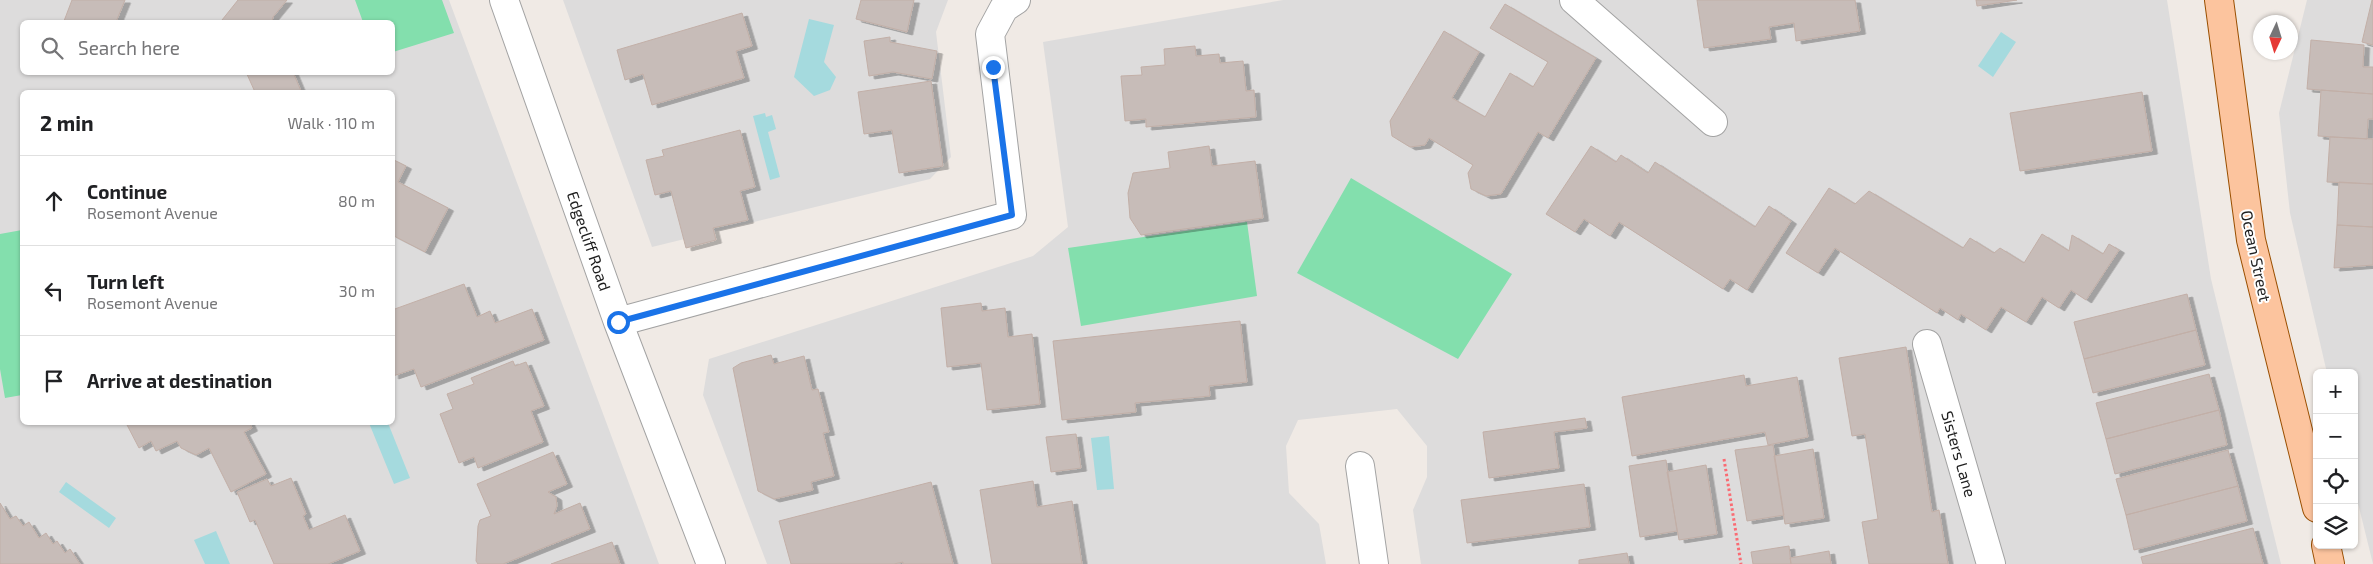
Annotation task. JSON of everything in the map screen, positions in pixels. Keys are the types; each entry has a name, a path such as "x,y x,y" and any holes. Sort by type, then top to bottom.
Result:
{"main road":[{"name":"Ocean Street","path":"2219,0 2251,240 2316,504"},
{"path":"2327,549 2330,564"}],"street":[{"name":"Edgecliff Road","path":"504,0 618,322 669,458 712,564"},
{"path":"618,322 1012,215 990,34 1004,8 1016,0"},
{"path":"1574,0 1713,122"},
{"name":"Sisters Lane","path":"1927,344 1991,564"},
{"path":"1360,466 1374,564"}],"path":[{"path":"1724,459 1741,564"}],"shaded area":[{"path":"0,0 449,0 659,564 0,564"},
{"path":"563,0 948,0 936,32 951,157 930,179 652,247"},
{"path":"1283,0 2167,0 2211,279 2281,564 1421,564 1413,510 1427,477 1427,446 1397,409 1298,420 1286,446 1289,493 1319,524 1326,564 767,564 703,395 709,359 1033,256 1068,227 1043,42"},
{"path":"2307,0 2373,0 2373,564 2358,503 2358,369 2326,369 2290,213 2279,113 2292,60 2298,60 2298,36"}],"green space":[{"path":"355,0 442,0 454,33 395,51 395,20 362,20"},
{"path":"1351,178 1512,274 1458,359 1297,273"},
{"path":"1247,222 1257,296 1081,326 1068,248"},
{"path":"20,230 20,395 5,398 0,369 0,234"}],"water":[{"path":"809,19 834,25 824,62 836,77 830,90 814,96 794,77"},
{"path":"2001,32 2016,42 1993,77 1978,66"},
{"path":"765,113 766,117 772,115 776,129 768,132 780,177 770,180 753,116"},
{"path":"370,425 389,425 410,478 394,484"},
{"path":"1109,436 1114,489 1097,490 1091,438"},
{"path":"66,482 116,518 109,528 59,492"},
{"path":"216,531 230,564 205,564 194,540"}],"building":[{"path":"72,0 125,0 117,20 64,20"},
{"path":"238,0 287,0 272,20 222,20"},
{"path":"861,0 914,0 907,32 856,19"},
{"path":"1697,0 1855,0 1860,31 1796,41 1794,23 1769,27 1771,39 1704,48"},
{"path":"1976,0 2017,0 1977,6"},
{"path":"2373,0 2373,45 2362,42"},
{"path":"1505,4 1596,58 1548,138 1538,132 1501,194 1486,196 1471,189 1468,173 1473,165 1429,138 1425,145 1410,147 1392,136 1390,121 1444,31 1479,52 1452,98 1485,117 1510,73 1533,87 1548,62 1490,28"},
{"path":"742,13 752,46 736,51 744,78 652,105 643,74 625,80 617,50"},
{"path":"890,37 890,42 937,51 932,79 893,72 869,76 864,41"},
{"path":"2311,40 2364,45 2363,67 2373,67 2373,94 2307,89"},
{"path":"1195,46 1196,56 1219,54 1220,63 1243,61 1246,91 1254,90 1256,117 1146,127 1146,119 1125,121 1121,76 1142,75 1141,67 1165,65 1164,49"},
{"path":"247,75 294,75 301,90 254,90"},
{"path":"931,81 943,166 899,173 892,130 864,134 858,92"},
{"path":"2321,90 2373,94 2373,119 2368,119 2367,139 2318,136"},
{"path":"2142,92 2152,151 2020,171 2010,113"},
{"path":"740,130 755,187 740,191 748,220 713,228 716,240 686,248 671,191 655,195 646,160 664,156 662,150"},
{"path":"2330,137 2373,139 2373,184 2327,182"},
{"path":"1209,146 1212,166 1255,161 1263,218 1141,235 1130,218 1128,193 1133,173 1170,168 1168,152"},
{"path":"1591,146 1616,162 1621,155 1648,173 1655,162 1755,227 1769,206 1791,221 1747,290 1730,279 1723,289 1619,222 1610,236 1584,219 1575,232 1546,214"},
{"path":"395,160 406,166 398,182 448,208 425,252 395,237"},
{"path":"2339,182 2373,184 2373,227 2337,225"},
{"path":"1829,188 1855,204 1869,191 1963,248 1970,238 1994,253 2000,248 2024,263 2042,234 2069,251 2072,235 2103,254 2109,244 2119,250 2086,300 2071,290 2059,308 2042,297 2026,322 2001,307 1986,330 1961,314 1958,320 1940,308 1937,313 1835,248 1818,273 1786,253"},
{"path":"2337,225 2373,227 2373,265 2334,268"},
{"path":"464,284 477,317 490,311 495,323 532,309 544,340 421,387 414,369 395,375 395,309"},
{"path":"2187,294 2196,330 2084,359 2074,322"},
{"path":"981,303 982,311 1005,308 1008,337 1032,334 1040,404 987,410 981,363 947,367 941,308"},
{"path":"1240,321 1247,382 1209,386 1210,396 1135,403 1136,412 1062,420 1053,341"},
{"path":"2196,330 2205,365 2093,393 2084,359"},
{"path":"1906,347 1932,512 1939,510 1948,564 1869,564 1862,522 1878,519 1865,434 1852,436 1839,358"},
{"path":"771,355 774,364 804,356 812,390 818,389 829,432 823,433 834,476 811,482 813,490 774,499 758,491 733,368 741,363"},
{"path":"513,361 515,366 526,362 544,406 531,411 543,442 478,468 474,457 459,463 440,414 453,409 447,394 474,384 471,378"},
{"path":"2209,374 2219,410 2106,439 2096,403"},
{"path":"1744,375 1746,386 1797,377 1808,437 1768,445 1765,432 1632,456 1622,397"},
{"path":"2219,410 2227,445 2115,474 2106,439"},
{"path":"1585,418 1587,428 1554,432 1559,468 1489,478 1483,432"},
{"path":"127,425 250,425 252,428 244,432 266,474 231,492 209,448 196,455 181,448 177,441 156,451 151,441 139,448"},
{"path":"1076,434 1081,468 1051,472 1046,437"},
{"path":"1773,445 1784,515 1747,521 1735,450"},
{"path":"1813,449 1824,518 1785,524 1774,456"},
{"path":"2228,450 2238,486 2126,515 2116,479"},
{"path":"553,452 567,484 548,492 556,497 557,506 554,514 580,503 590,529 503,564 478,564 476,561 478,526 480,520 491,516 477,484"},
{"path":"1666,460 1677,531 1640,537 1629,466"},
{"path":"1706,465 1717,534 1679,540 1667,472"},
{"path":"291,478 306,514 303,516 309,530 345,515 360,551 328,564 274,564 255,520 250,522 237,492 267,479 271,486"},
{"path":"1033,481 1037,507 1072,501 1082,564 992,564 980,490"},
{"path":"931,482 953,564 903,564 903,562 894,564 791,564 779,521"},
{"path":"1584,484 1590,527 1467,543 1461,500"},
{"path":"2238,486 2247,521 2134,550 2126,515"},
{"path":"0,503 10,519 16,516 23,526 29,522 39,538 46,533 53,544 57,541 65,553 70,549 80,564 0,564"},
{"path":"2253,528 2263,564 2143,564 2141,557"},
{"path":"612,542 620,564 551,564"},
{"path":"1789,546 1791,564 1753,564 1751,552"},
{"path":"1829,551 1831,564 1791,564 1790,558"},
{"path":"1627,553 1629,564 1579,564 1579,560"}],"route":[{"path":"618,322 1012,215 993,67"}]}
